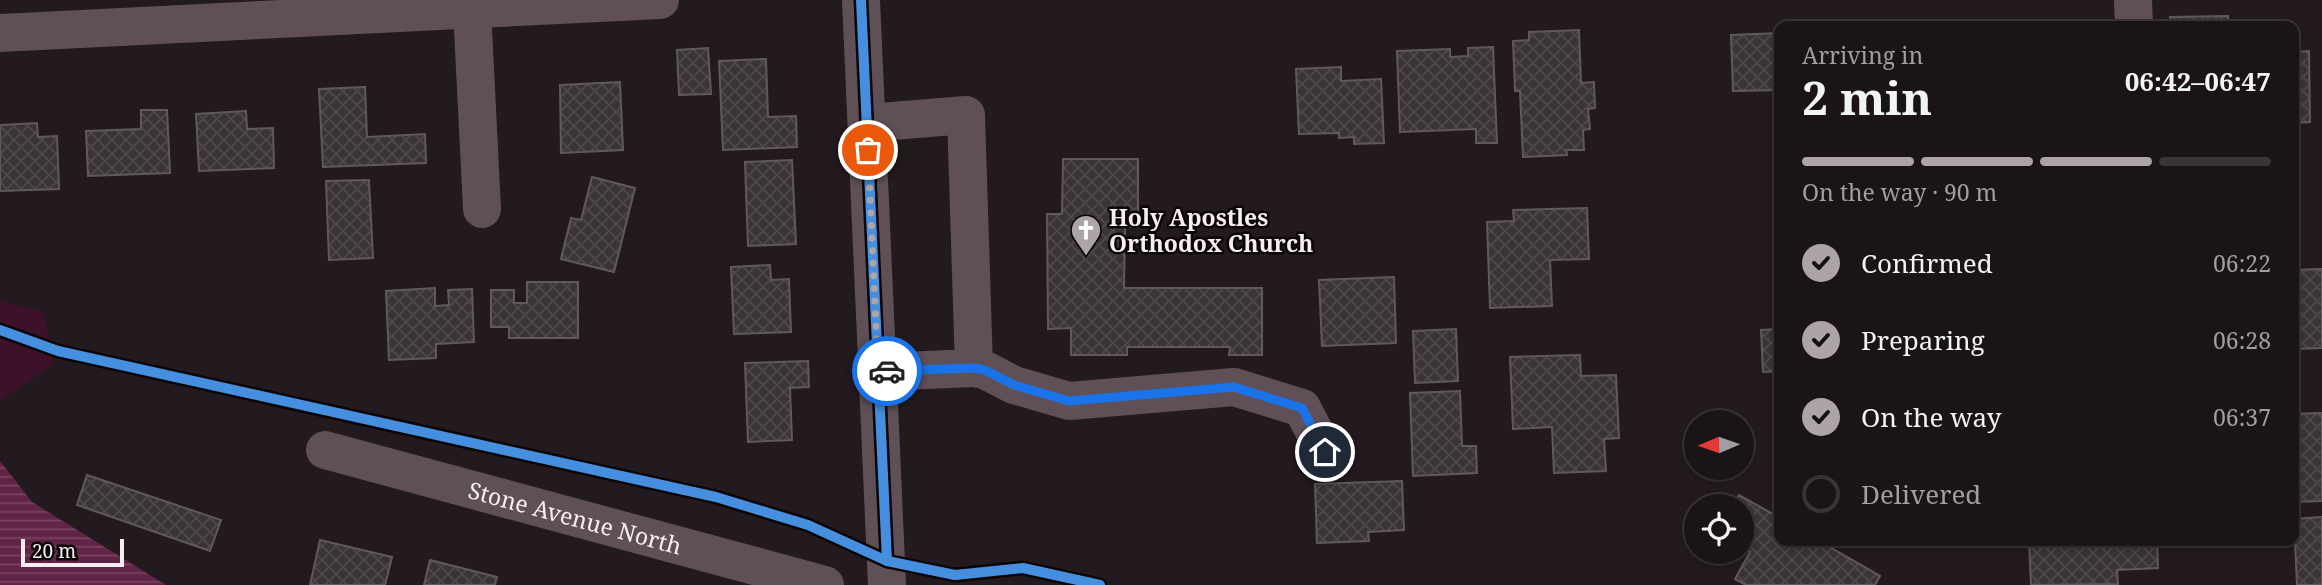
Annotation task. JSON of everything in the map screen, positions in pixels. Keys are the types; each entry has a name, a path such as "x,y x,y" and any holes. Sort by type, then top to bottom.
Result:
{"street":[{"path":"0,33 159,13 472,9 660,0"},
{"path":"861,0 887,585"},
{"path":"2133,0 2134,21"},
{"path":"472,9 482,209"},
{"path":"867,123 966,115 974,368"},
{"path":"878,372 974,368 985,370 1014,385 1069,401 1234,387 1302,408 1325,452"},
{"name":"Stone Avenue North","path":"325,450 825,585"}],"shaded area":[{"path":"0,301 44,312 53,364 0,401"},
{"path":"0,461 32,502 166,585 0,585"}],"building":[{"path":"2228,16 2228,21 2170,21 2170,17"},
{"path":"1579,30 1581,83 1594,82 1595,108 1588,109 1590,129 1583,130 1584,150 1566,150 1567,155 1523,157 1520,91 1515,91 1513,41 1529,40 1529,32"},
{"path":"1774,33 1774,90 1733,91 1731,35"},
{"path":"1493,47 1497,143 1476,143 1476,129 1400,132 1397,51 1450,49 1450,57 1468,56 1468,48"},
{"path":"708,48 711,94 679,95 677,50"},
{"path":"2309,51 2310,122 2299,123 2299,52"},
{"path":"766,59 768,117 796,116 797,147 723,150 719,61"},
{"path":"1341,67 1341,81 1381,79 1384,143 1354,144 1354,137 1339,138 1339,133 1299,134 1296,69"},
{"path":"620,82 623,150 561,153 560,85"},
{"path":"365,87 367,137 425,134 426,163 323,167 319,89"},
{"path":"141,110 167,110 170,173 88,176 86,131 141,129"},
{"path":"246,111 247,129 273,128 274,168 199,171 196,114"},
{"path":"37,123 38,137 57,136 59,189 0,191 0,125"},
{"name":"Holy Apostles Orthodox Church","path":"1063,159 1138,159 1138,227 1125,227 1124,288 1262,288 1262,355 1229,355 1230,347 1127,347 1127,355 1071,355 1071,328 1048,329 1047,214 1062,214"},
{"path":"792,160 796,244 748,246 745,162"},
{"path":"592,177 635,188 614,272 561,259 571,218 581,220"},
{"path":"369,180 373,258 329,260 326,181"},
{"path":"1587,208 1589,259 1550,260 1552,306 1490,308 1487,222 1514,221 1513,210"},
{"path":"770,265 771,280 789,279 791,332 734,334 731,267"},
{"path":"2322,269 2322,348 2299,349 2299,270"},
{"path":"1394,277 1396,343 1322,346 1319,280"},
{"path":"527,282 578,282 578,338 509,338 509,327 491,327 491,290 514,290 514,303 527,303"},
{"path":"435,288 435,306 449,305 448,290 472,289 474,342 436,344 436,358 389,360 386,291"},
{"path":"1456,329 1458,381 1415,383 1413,331"},
{"path":"1774,329 1774,371 1763,372 1761,330"},
{"path":"1580,355 1581,376 1616,375 1619,438 1604,439 1606,471 1554,473 1552,427 1513,429 1510,357"},
{"path":"808,361 809,387 790,388 792,440 748,442 745,363"},
{"path":"1460,391 1462,446 1476,446 1477,473 1413,476 1410,393"},
{"path":"2322,413 2322,501 2299,502 2299,414"},
{"path":"87,475 221,520 210,551 77,505"},
{"path":"1402,481 1404,530 1368,532 1369,541 1317,543 1315,484"},
{"path":"1754,503 1774,515 1774,546 1828,546 1880,576 1875,585 1746,585 1735,579 1743,564 1754,564"},
{"path":"2322,517 2322,585 2297,585 2295,546 2299,546 2299,519"},
{"path":"320,540 392,557 385,585 310,585"},
{"path":"2029,546 2157,546 2158,568 2117,570 2118,584 2031,585"},
{"path":"430,560 497,577 495,585 424,585"}],"cycle path":[{"path":"861,0 887,561"},
{"path":"0,330 58,351 716,497 808,525 887,561 955,575 1023,568 1100,585"}],"way so far":[{"path":"868,150 878,372 887,371"}],"place":[{"name":"Holy Apostles Orthodox Church","path":"1086,257"}],"route":[{"path":"887,371 974,368 985,370 1014,385 1069,401 1234,387 1302,408 1325,452"}]}
